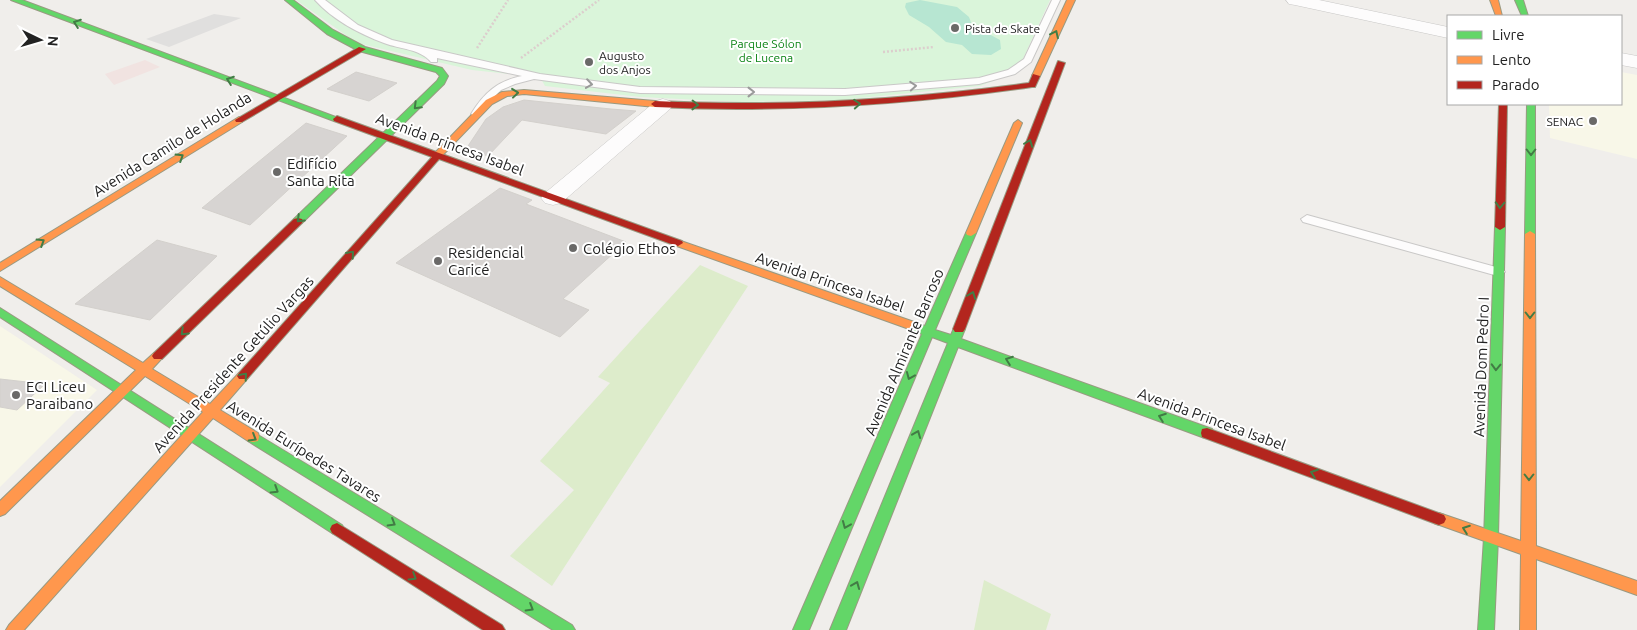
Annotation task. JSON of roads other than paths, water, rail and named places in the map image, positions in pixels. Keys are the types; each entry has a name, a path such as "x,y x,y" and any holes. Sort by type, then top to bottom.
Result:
{"main road":[{"name":"Avenida Princesa Isabel","path":"16,0 275,98 386,136 781,281 955,340 1529,552 1637,588"},
{"path":"0,510 441,82 444,76 439,70 345,45 289,0"},
{"path":"1027,99 1071,0"},
{"path":"1077,17 1083,0"},
{"path":"1494,0 1499,15"},
{"path":"1519,0 1525,15"},
{"name":"Avenida Camilo de Holanda","path":"0,268 275,98 362,49"},
{"path":"838,630 955,340 1064,52"},
{"path":"1041,65 1058,69"},
{"name":"Avenida Camilo de Holanda","path":"245,100 276,83"},
{"path":"474,116 499,96 518,92 662,105 839,105 968,96 1032,86"},
{"name":"Avenida Dom Pedro I","path":"1486,630 1491,538 1503,105"},
{"path":"1528,630 1532,105"},
{"name":"Avenida Almirante Barroso","path":"801,630 1021,114"},
{"name":"Avenida Presidente Getúlio Vargas","path":"14,630 212,412 474,116"},
{"name":"Avenida Eurípedes Tavares","path":"0,281 146,369 212,412 567,630"},
{"path":"0,312 190,436 497,630"}],"street":[{"path":"1295,0 1447,25"},
{"path":"1322,0 1447,33"},
{"path":"1622,59 1637,62"},
{"path":"1622,68 1637,71"},
{"path":"553,198 662,105"}],"lane":[{"path":"319,0 355,27 389,42 506,70 540,77 640,90 745,92 845,92 979,81 1000,76 1022,67 1028,60 1056,0"},
{"path":"362,49 389,42"},
{"path":"429,53 439,70"},
{"path":"474,116 487,95 498,87 515,80 540,77"},
{"path":"1307,219 1498,272"}],"place":[{"name":"Pista de Skate","path":"955,28"},
{"name":"Augusto dos Anjos","path":"589,62"},
{"name":"SENAC","path":"1593,121"},
{"name":"Edifício Santa Rita","path":"277,172"},
{"name":"Colégio Ethos","path":"573,248"},
{"name":"Residencial Caricé","path":"438,261"},
{"name":"ECI Liceu Paraibano","path":"16,395"}],"park label":[{"name":"Parque Sólon de Lucena","path":"766,50"}]}
